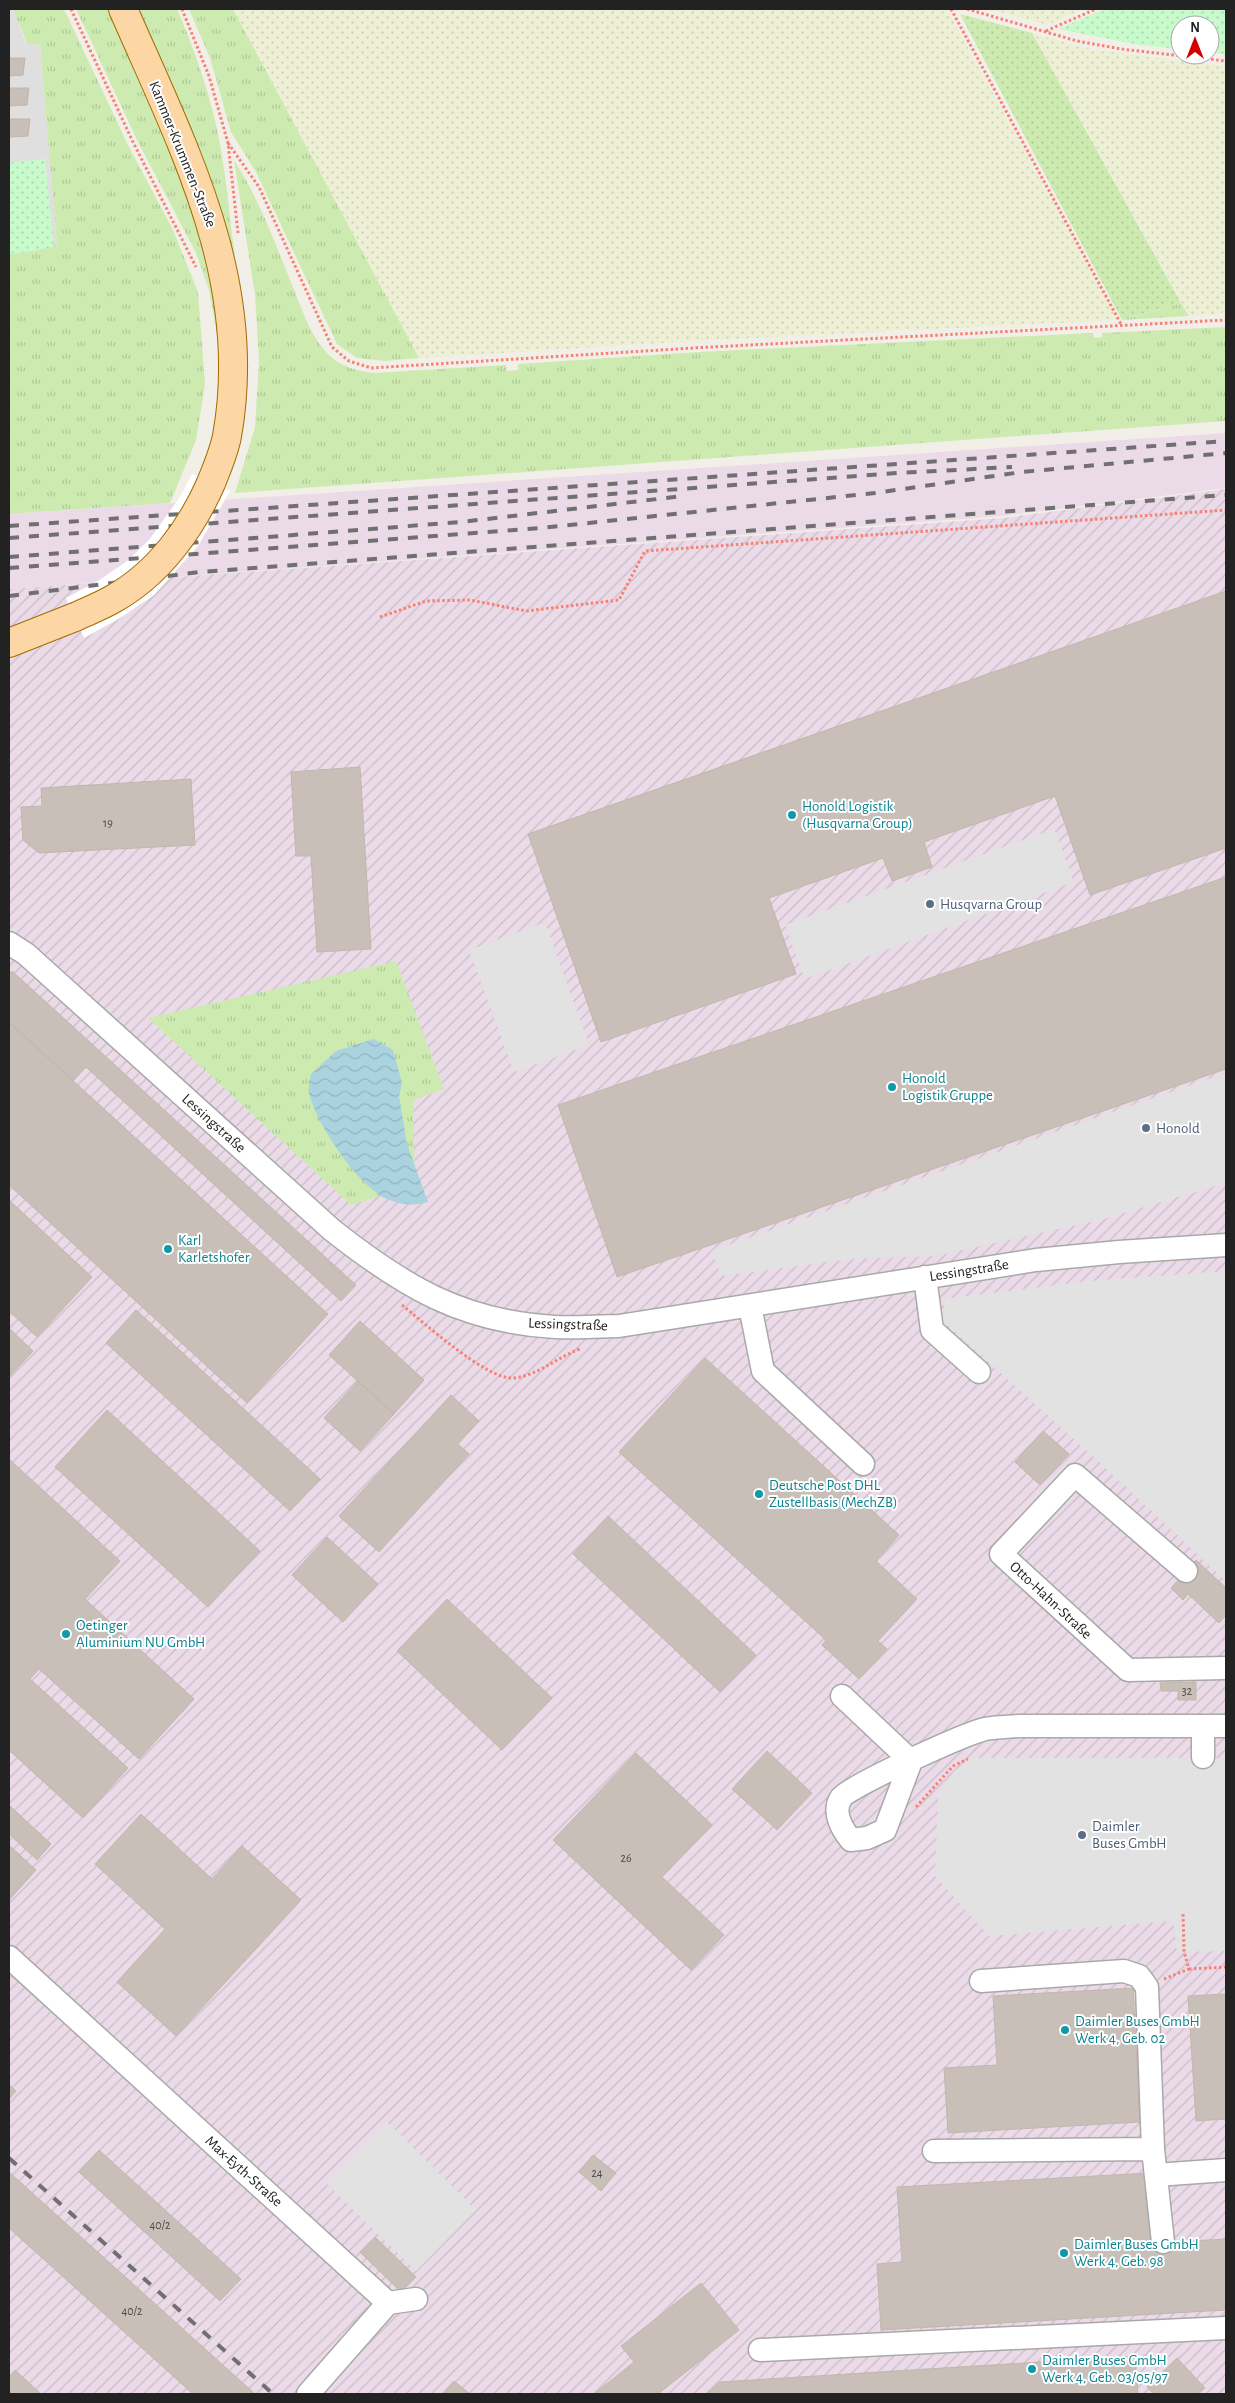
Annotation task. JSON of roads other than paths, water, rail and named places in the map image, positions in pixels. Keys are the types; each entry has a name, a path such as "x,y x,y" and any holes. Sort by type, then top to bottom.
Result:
{"main road":[{"name":"Kammer-Krummen-Straße","path":"9,643 75,617 114,598 159,563 187,528 200,507 212,483 227,439 234,392 234,336 225,276 211,220 123,9"}],"street":[{"name":"Lessingstraße","path":"9,943 26,954 332,1230 374,1263 413,1288 444,1303 478,1315 554,1327 619,1326 1045,1259 1226,1245"},
{"path":"925,1277 932,1330 979,1372"},
{"path":"750,1306 762,1371 862,1464"},
{"name":"Otto-Hahn-Straße","path":"1186,1571 1075,1475 1001,1554 1128,1670 1226,1668"},
{"path":"842,1696 911,1762"},
{"path":"911,1762 885,1830 867,1838 851,1840 841,1828 838,1810 841,1798 859,1784 911,1762 958,1737 986,1729 1019,1726 1226,1726"},
{"path":"1203,1726 1203,1758"},
{"name":"Max-Eyth-Straße","path":"9,1957 388,2303"},
{"path":"981,1981 1124,1971 1139,1976 1147,1987 1153,2149 1164,2242"},
{"path":"934,2151 1153,2149"},
{"path":"1156,2175 1226,2170"},
{"path":"308,2394 388,2303 416,2299"},
{"path":"760,2350 1226,2328"}],"water":[{"path":"374,1039 393,1050 402,1083 399,1096 407,1144 428,1202 402,1204 387,1199 376,1192 351,1168 340,1153 329,1137 313,1106 309,1093 311,1074 336,1051"}],"railway":[{"path":"9,526 1226,441"},
{"path":"9,568 541,528 875,493 1022,472 1226,453"},
{"path":"9,538 898,473 1012,467"},
{"path":"9,596 200,572 1226,495"},
{"path":"9,557 461,522 683,496"},
{"path":"9,2158 273,2394"}],"place":[{"name":"Honold Logistik (Husqvarna Group)","path":"792,815"},
{"name":"Husqvarna Group","path":"930,904"},
{"name":"Honold Logistik Gruppe","path":"892,1087"},
{"name":"Honold","path":"1146,1128"},
{"name":"Karl Karletshofer","path":"168,1249"},
{"name":"Deutsche Post DHL Zustellbasis (MechZB)","path":"759,1494"},
{"name":"Oetinger Aluminium NU GmbH","path":"66,1634"},
{"name":"Daimler Buses GmbH","path":"1082,1835"},
{"name":"Daimler Buses GmbH Werk 4, Geb. 02","path":"1065,2030"},
{"name":"Daimler Buses GmbH Werk 4, Geb. 98","path":"1064,2253"},
{"name":"Daimler Buses GmbH Werk 4, Geb. 03/05/97","path":"1032,2369"}]}
